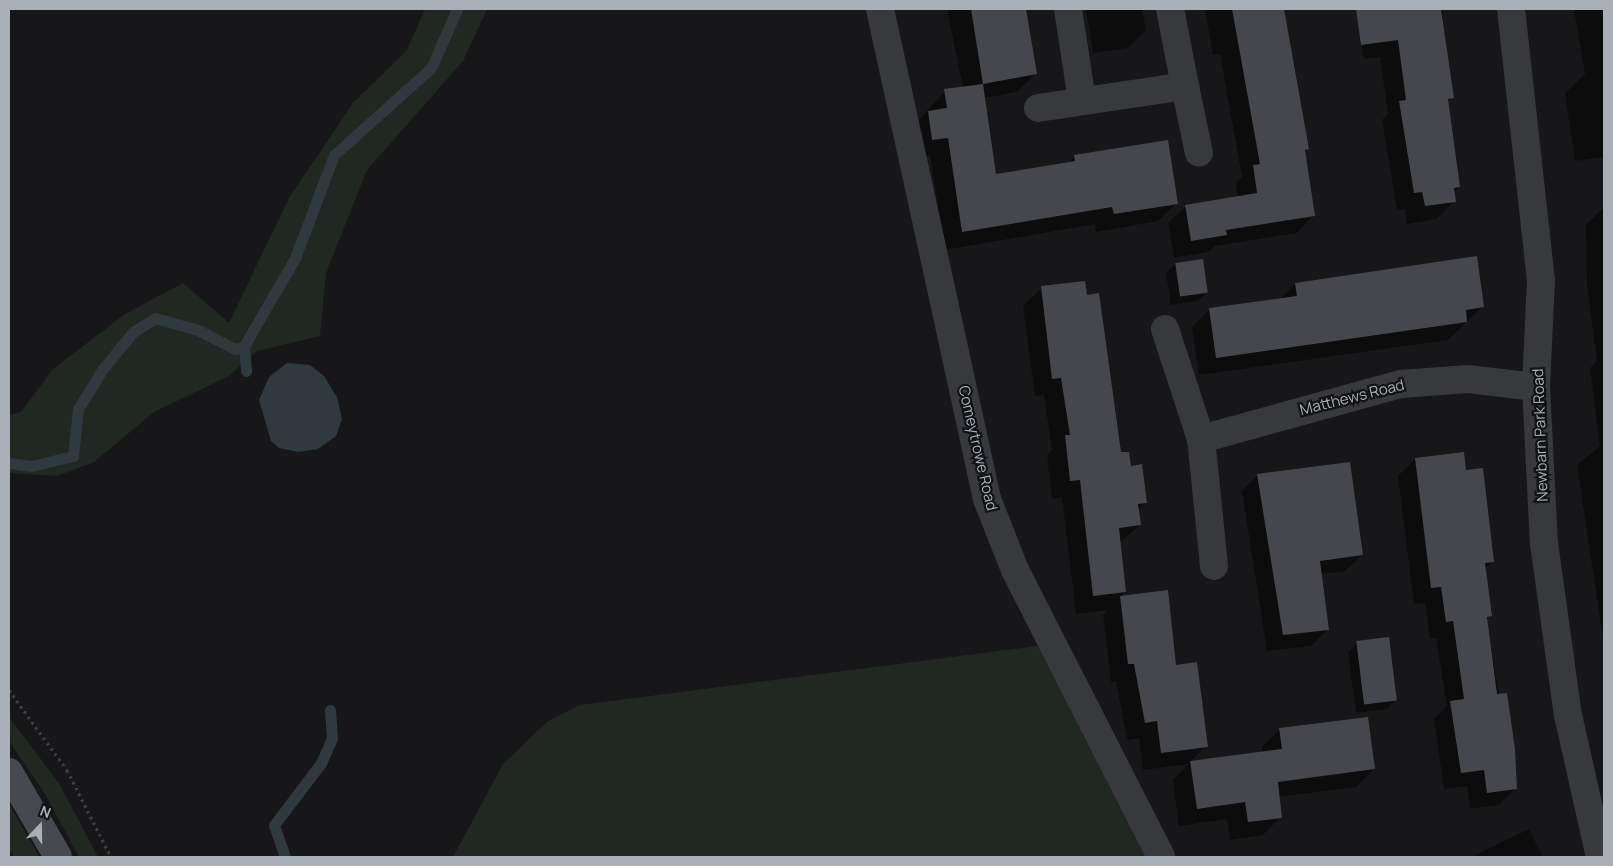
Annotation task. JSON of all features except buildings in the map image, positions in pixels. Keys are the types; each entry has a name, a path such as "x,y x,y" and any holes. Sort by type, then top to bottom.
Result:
{"street":[{"name":"Comeytrowe Road","path":"880,9 987,499 1015,570 1161,857"},
{"path":"1068,9 1082,101"},
{"path":"1170,9 1199,153"},
{"name":"Newbarn Park Road","path":"1511,9 1541,280 1536,387 1544,543 1561,668 1580,780 1600,857"},
{"path":"1038,108 1185,86"},
{"path":"1165,329 1201,439 1214,566"},
{"name":"Matthews Road","path":"1201,439 1401,384 1468,379 1536,387"},
{"path":"9,772 58,857"}],"path":[{"path":"9,690 67,770 111,857"}],"shaded area":[{"path":"425,9 487,9 463,61 367,170 326,273 320,336 257,351 229,376 154,412 94,462 57,476 9,473 9,415 21,412 53,369 125,314 183,283 229,323 289,198 353,103 407,50"},
{"path":"287,363 310,365 324,376 337,397 342,419 336,436 318,449 298,452 279,448 271,441 259,400 269,377"},
{"path":"1046,645 1147,857 453,857 503,764 548,721 580,705"},
{"path":"9,717 59,783 98,857 79,857 45,794 9,741"},
{"path":"9,804 39,857 14,857 9,849"}],"waterway":[{"path":"9,463 31,466 73,456 78,409 102,370 133,332 155,318 198,330 235,349 244,346 295,258 334,155 431,68 457,9"},
{"path":"244,346 246,371"},
{"path":"285,857 274,825 321,763 332,738 330,710"}]}
